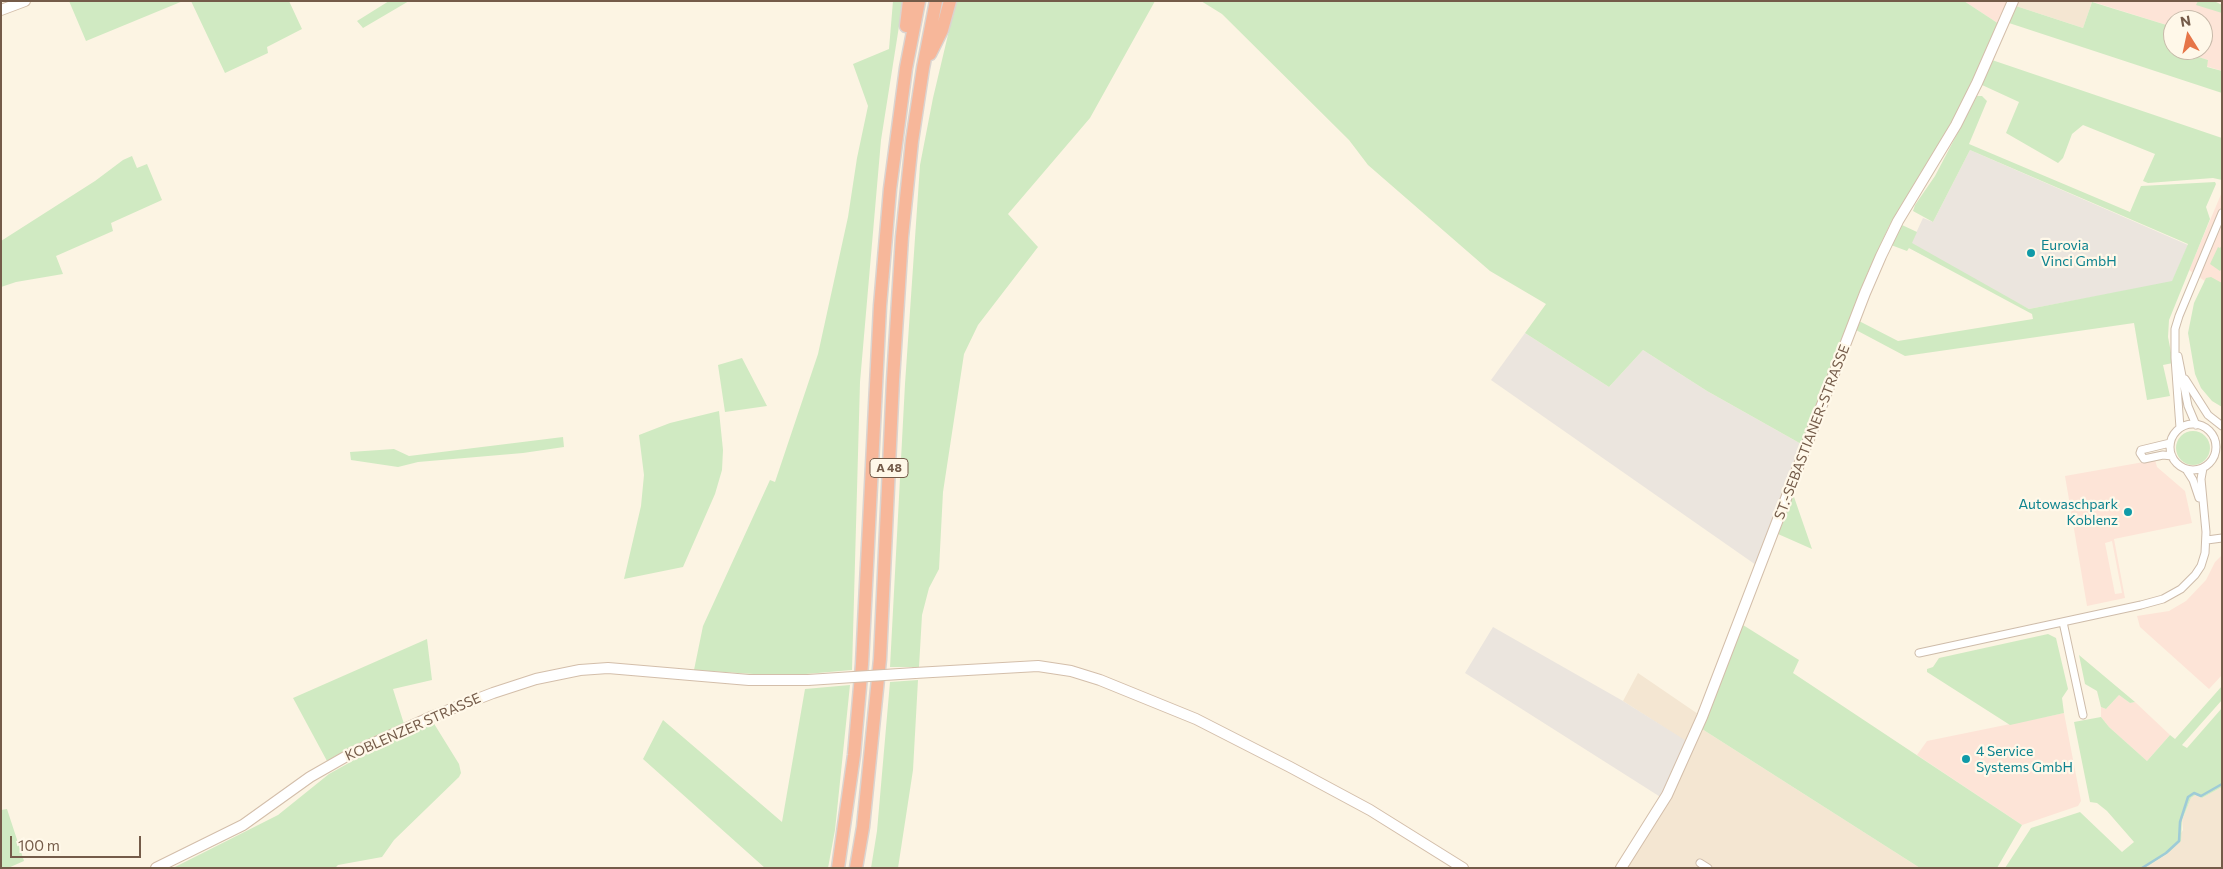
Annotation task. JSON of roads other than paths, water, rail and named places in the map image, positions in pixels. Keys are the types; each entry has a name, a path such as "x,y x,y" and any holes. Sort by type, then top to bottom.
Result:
{"highway":[{"path":"906,68 906,24 910,1"},
{"name":"A 48","path":"838,868 854,755 862,664 880,306 890,189 906,68 919,1"},
{"name":"A 48","path":"856,868 863,826 877,699 902,237 912,141 936,1"},
{"path":"923,68 942,30 950,1"}],"main road":[{"path":"1,10 25,1"},
{"name":"ST.-SEBASTIANER-STRASSE","path":"1621,868 1667,795 1702,717 1865,293 1881,256 1898,221 1959,118 1985,66 2012,1"},
{"name":"KOBLENZER STRASSE","path":"156,868 243,825 310,777 352,753 493,692 536,678 580,670 608,668 749,680 808,680 1038,666 1071,671 1100,680 1196,720 1370,810 1464,868"}],"street":[{"path":"2180,428 2175,334 2179,316 2222,213"},
{"path":"2175,344 2191,415 2196,425"},
{"path":"2182,374 2208,415 2222,426"},
{"path":"2186,469 2203,468 2218,452 2213,437 2206,429 2196,425 2180,428 2172,437 2170,443 2172,456 2177,464 2186,469 2193,480 2202,507"},
{"path":"2213,437 2222,438"},
{"path":"2170,443 2141,450 2140,454 2144,459 2163,455 2172,456"},
{"path":"1919,653 2147,604 2172,595 2188,584 2201,566 2206,540 2202,507 2201,479 2203,468"},
{"path":"2206,540 2222,538"},
{"path":"2063,622 2083,715"},
{"path":"1700,863 1708,868"}],"waterway":[{"path":"2142,868 2166,853 2179,841 2180,822 2188,797 2194,793 2201,796 2222,784"}],"place":[{"name":"Eurovia Vinci GmbH","path":"2031,253"},
{"name":"Autowaschpark Koblenz","path":"2128,512"},
{"name":"4 Service Systems GmbH","path":"1966,759"}]}
